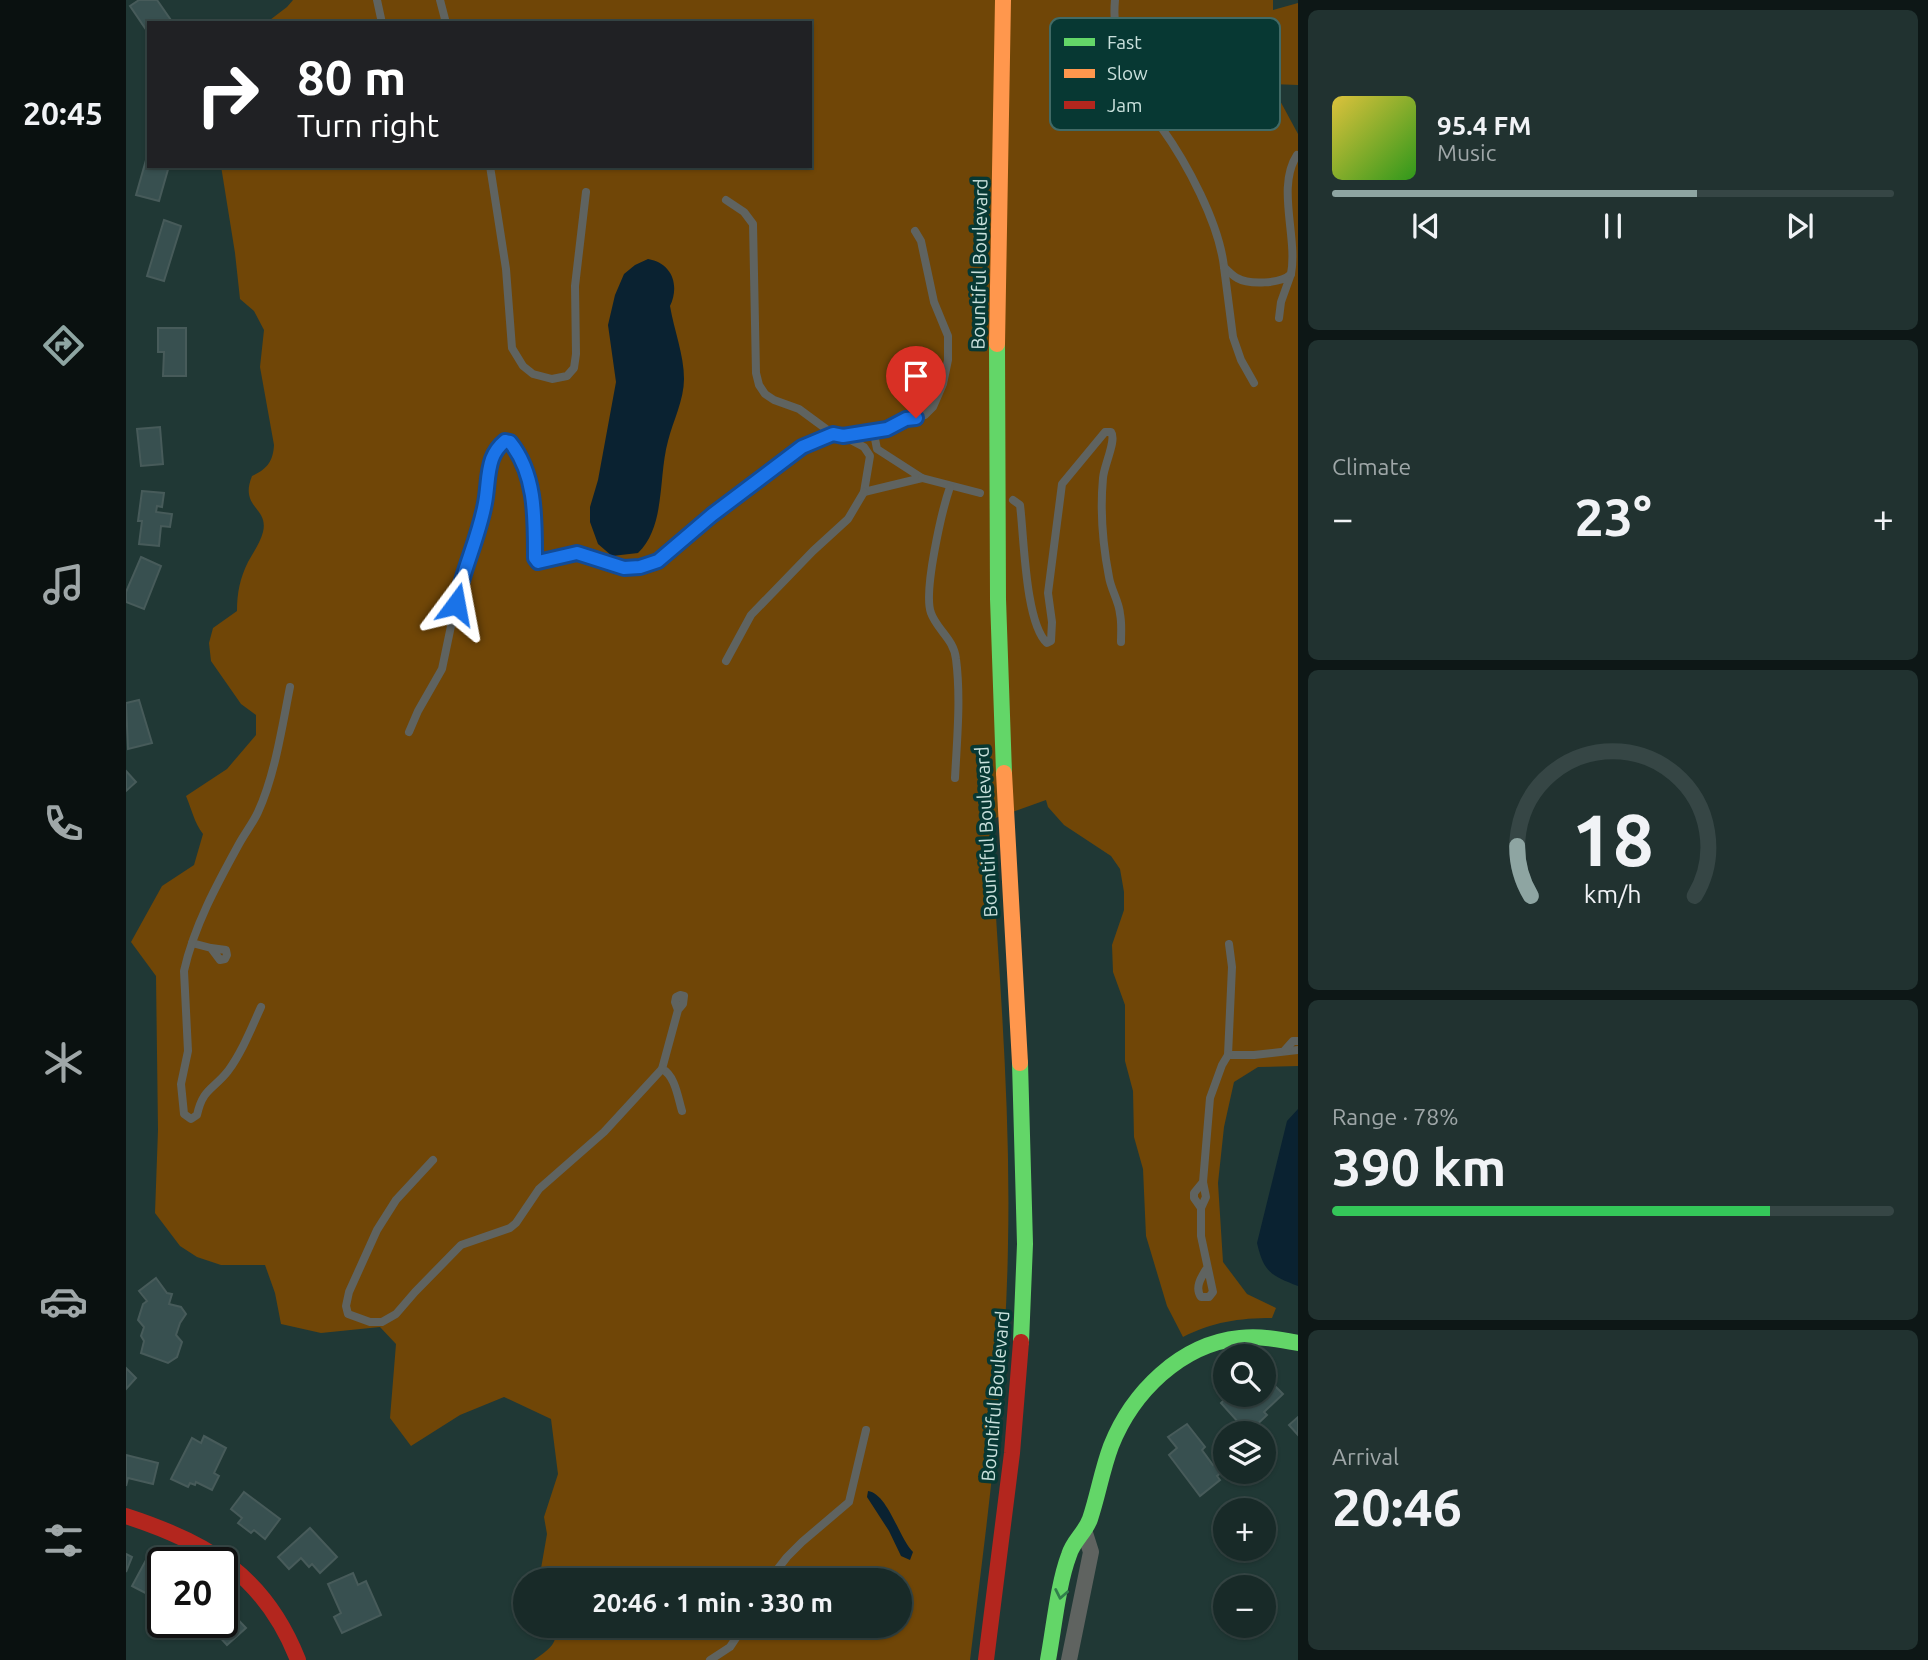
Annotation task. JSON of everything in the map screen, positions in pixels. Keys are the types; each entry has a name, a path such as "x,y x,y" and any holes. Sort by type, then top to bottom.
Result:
{"main road":[{"name":"Bountiful Boulevard","path":"986,1660 1012,1450 1020,1363 1025,1246 1023,1138 1000,685 997,496 1003,0"},
{"path":"1048,1660 1070,1548 1085,1533 1114,1440 1134,1402 1161,1372 1192,1351 1226,1339 1260,1337 1298,1343"},
{"path":"126,1516 192,1542 251,1582 284,1624 298,1660"}],"street":[{"path":"1069,1660 1091,1552 1085,1533"}],"lane":[{"path":"377,0 382,21"},
{"path":"440,0 445,21"},
{"path":"1115,0 1115,18"},
{"path":"1162,130 1189,170 1219,242 1233,337 1241,360 1254,383"},
{"path":"1279,318 1296,249 1290,166 1297,155"},
{"path":"490,168 506,269 512,348 523,366 533,374 552,379 567,376 574,368 575,286 586,192"},
{"path":"726,200 744,212 753,223 756,373 759,386 774,400 799,409 833,434 843,436 868,451 870,456 864,492 848,519 751,615 726,661"},
{"path":"843,436 887,429 906,419 925,415 933,407 943,384 948,360 948,336 934,302 920,241 915,231"},
{"path":"1224,267 1238,279 1250,282 1276,281 1291,274"},
{"path":"877,430 877,449 922,478 980,493"},
{"path":"1013,500 1020,505 1029,594 1043,640 1047,643 1051,641 1052,633 1048,593 1062,484 1105,432 1114,435 1102,491 1105,551 1110,581 1120,612 1121,642"},
{"path":"409,732 443,669 460,583 486,502 492,457 505,441 510,442 516,449 527,470 533,496 535,558 538,562 577,553 624,568 640,567 658,561 712,515 802,447 833,434"},
{"path":"864,492 922,478"},
{"path":"950,486 933,551 929,610 953,646 956,660 958,718 955,778"},
{"path":"261,1007 241,1051 227,1073 200,1099 197,1115 191,1119 187,1117 184,1114 181,1084 188,1051 184,971 210,899 259,811 279,741 290,687"},
{"path":"192,943 211,947"},
{"path":"1207,1268 1200,1236 1201,1208 1206,1197 1203,1182 1210,1098 1228,1055 1232,967 1229,944"},
{"path":"433,1160 396,1200 377,1230 349,1292 346,1306 348,1314 353,1317 382,1322 396,1314 461,1245 499,1233 516,1223 539,1189 604,1132 662,1069 678,1010"},
{"path":"1286,1050 1293,1041 1298,1041"},
{"path":"1228,1055 1298,1050"},
{"path":"662,1069 667,1071 671,1078 682,1111"},
{"path":"778,1568 802,1542 849,1503 866,1430"},
{"path":"710,1660 730,1647 736,1638"}],"shaded area":[{"path":"293,0 1273,0 1273,10 1298,3 1298,85 1280,84 1280,18 1050,18 1050,130 1280,130 1280,101 1298,134 1298,1066 1258,1067 1234,1082 1224,1127 1218,1183 1223,1262 1247,1294 1276,1308 1272,1318 1226,1322 1183,1337 1167,1306 1146,1236 1143,1169 1134,1137 1133,1091 1125,1061 1125,1005 1113,972 1112,945 1124,910 1120,869 1111,856 1064,825 1048,807 1046,800 990,820 1006,1085 1008,1244 1000,1400 970,1660 534,1660 548,1650 555,1638 912,1638 912,1568 541,1568 547,1534 544,1517 558,1474 551,1419 504,1397 460,1415 411,1446 390,1418 396,1344 380,1327 321,1333 281,1324 275,1293 265,1265 221,1265 197,1257 180,1246 155,1213 158,1130 156,976 131,942 162,886 194,865 203,834 186,796 227,769 256,735 256,715 241,704 211,661 209,643 213,628 237,611 243,574 262,536 264,524 251,501 249,487 252,476 262,471 271,460 274,445 260,367 264,330 254,311 240,299 221,168 812,168 812,21 269,21"}],"water":[{"path":"648,259 663,265 674,283 670,306 682,361 684,387 665,455 660,500 653,529 638,553 612,556 598,544 590,522 590,507 598,480 616,382 608,325 615,295 624,274"},
{"path":"1298,1109 1298,1286 1270,1272 1257,1243 1287,1121"},
{"path":"868,1491 882,1500 887,1508 913,1552 910,1560 901,1556 867,1497"}],"building":[{"path":"139,0 157,0 172,21 147,21 147,31 130,6"},
{"path":"147,156 147,168 168,168 159,201 136,195"},
{"path":"164,220 181,226 164,281 147,276"},
{"path":"158,328 186,328 186,376 163,376 164,352 158,352"},
{"path":"160,427 163,464 141,466 137,429"},
{"path":"142,491 164,493 162,507 157,506 156,512 172,514 170,527 161,526 159,546 139,544 142,521 138,521"},
{"path":"141,557 161,566 144,609 126,602 126,592"},
{"path":"139,700 152,743 128,749 126,703"},
{"path":"126,771 136,782 126,791"},
{"path":"156,1278 167,1293 172,1294 169,1304 181,1307 186,1314 176,1335 182,1342 177,1357 168,1363 141,1353 144,1327 138,1320 143,1304 147,1301 139,1291"},
{"path":"126,1368 136,1378 126,1389"},
{"path":"1276,1387 1283,1394 1276,1401"},
{"path":"1225,1407 1269,1407 1264,1412 1267,1415 1261,1421 1237,1421"},
{"path":"1298,1417 1298,1435 1289,1425"},
{"path":"1187,1424 1205,1447 1202,1450 1213,1465 1215,1484 1200,1496 1169,1455 1177,1448 1168,1437"},
{"path":"204,1436 226,1448 214,1473 219,1476 212,1490 196,1482 195,1485 190,1483 188,1487 171,1479 192,1438 201,1443"},
{"path":"126,1455 158,1463 153,1484 128,1478 126,1486"},
{"path":"244,1492 280,1519 265,1539 254,1530 251,1533 238,1523 242,1518 231,1509"},
{"path":"310,1528 337,1557 320,1573 312,1564 309,1567 301,1558 289,1569 278,1557"},
{"path":"126,1554 132,1557 126,1572"},
{"path":"146,1560 147,1561 147,1594 132,1586"},
{"path":"353,1573 358,1585 366,1581 381,1615 342,1633 334,1617 341,1613 328,1584"},
{"path":"238,1620 246,1628 238,1635"},
{"path":"221,1638 235,1638 227,1645"}],"traffic: fast":[{"path":"997,344 998,599 1004,773"},
{"path":"1020,1063 1025,1244 1021,1342"},
{"path":"1048,1660 1059,1593 1069,1555 1090,1519 1105,1464 1120,1426 1145,1390 1178,1361 1218,1342 1255,1337 1298,1343"}],"traffic: slow":[{"path":"997,344 1003,0"},
{"path":"1004,773 1020,1063"}],"traffic: jam":[{"path":"986,1660 1012,1453 1021,1342"},
{"path":"126,1516 183,1538 231,1567 269,1606 285,1631 298,1660"}],"route":[{"path":"456,604 464,569 486,502 492,457 505,441 510,442 516,449 527,470 533,496 535,558 538,562 577,553 624,568 640,567 658,561 712,515 802,447 833,434 843,436 887,429 906,419 916,418"}]}
